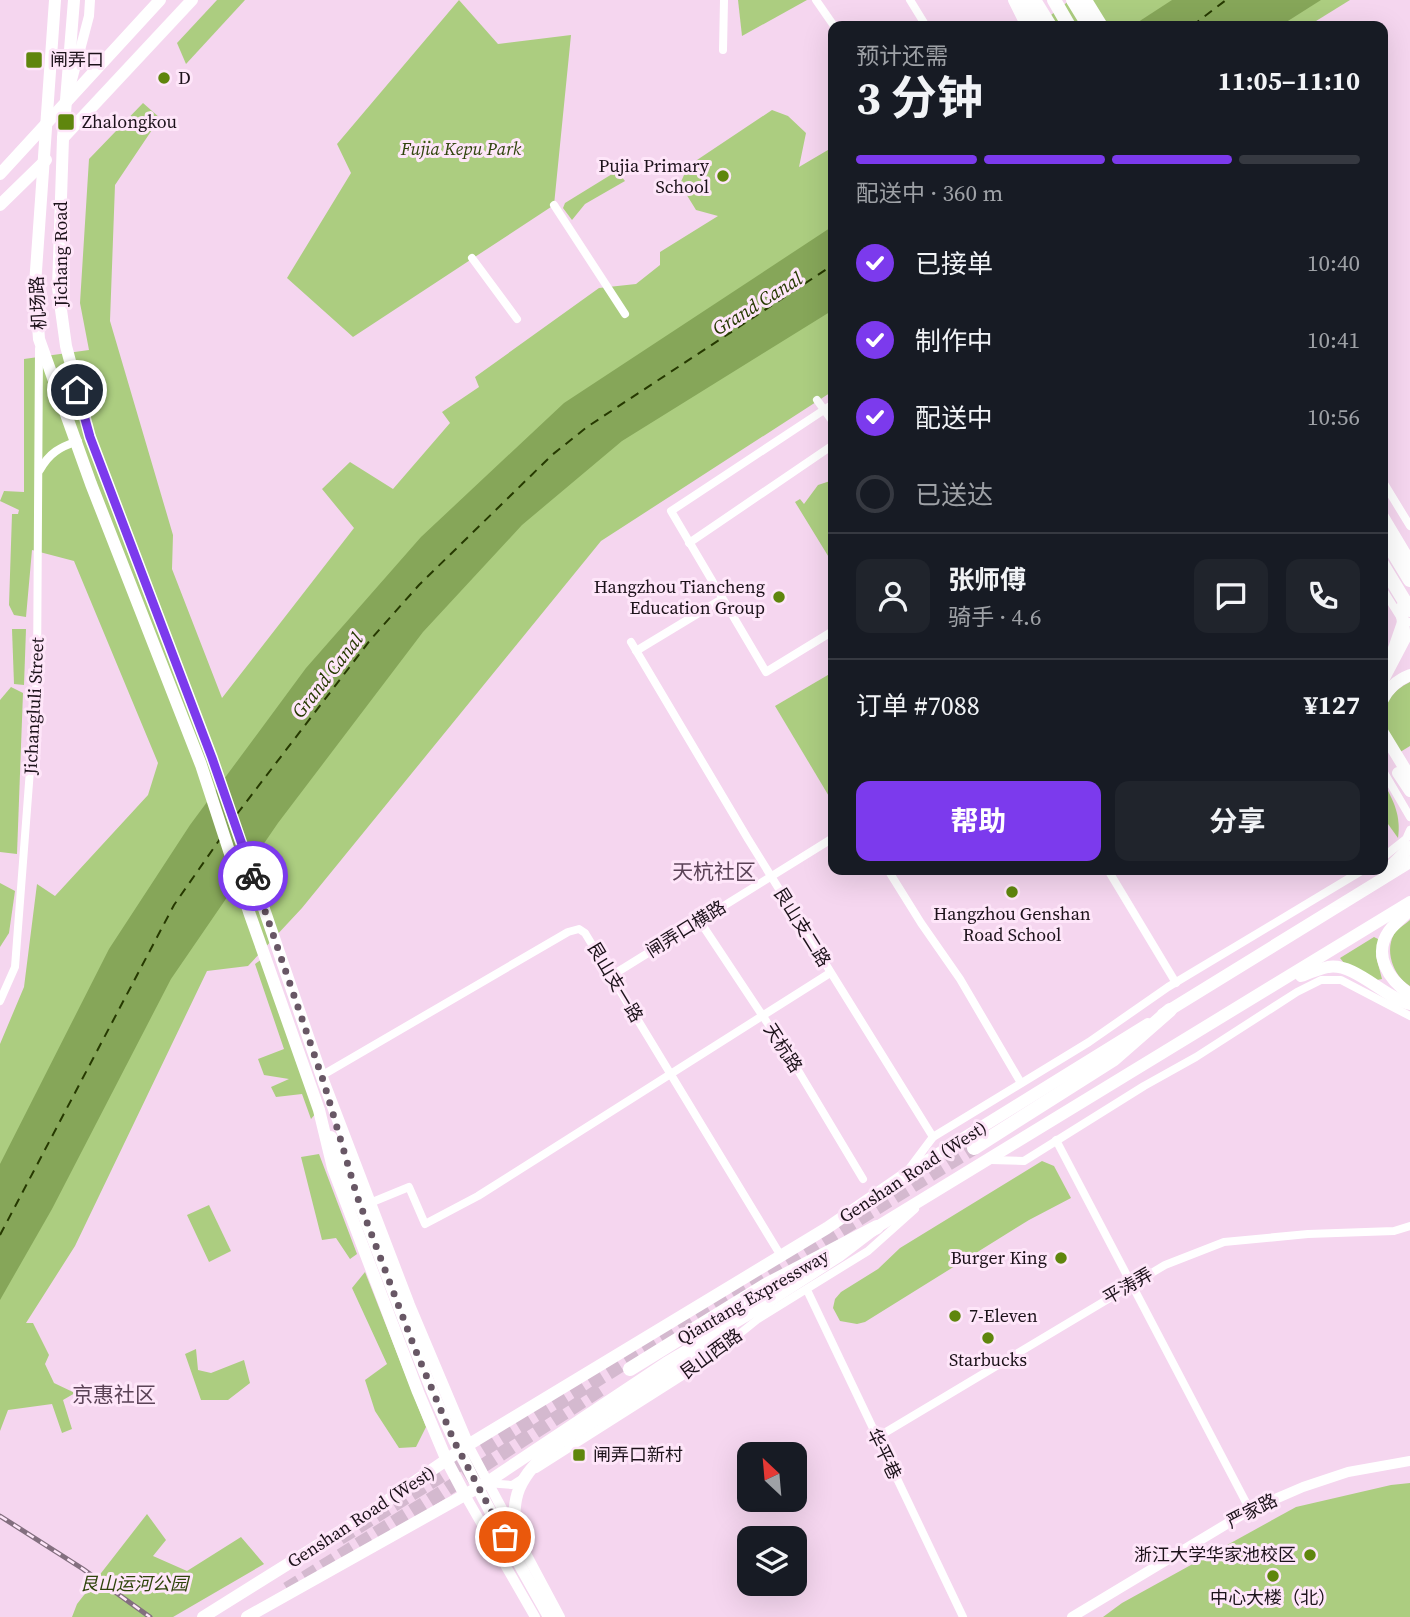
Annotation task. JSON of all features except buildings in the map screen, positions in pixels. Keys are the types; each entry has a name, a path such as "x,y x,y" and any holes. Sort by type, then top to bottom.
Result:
{"highway":[{"path":"1022,0 1035,21"},
{"path":"1034,0 1037,21"},
{"path":"1054,0 1066,21"},
{"path":"1068,4 1084,21"},
{"path":"1388,544 1410,580"},
{"path":"1388,576 1407,616"},
{"path":"974,1148 1114,1059 1170,1010"},
{"name":"Qiantang Expressway","path":"631,1369 766,1285 877,1227"}],"main road":[{"name":"机场路","path":"55,0 35,285 39,339 75,442 206,762 249,912 319,1110 333,1168 418,1392 447,1461 465,1495"},
{"name":"Jichang Road","path":"74,0 63,138 58,288 66,346 90,437 206,762 263,906 322,1079 423,1340 468,1445"},
{"path":"67,100 89,16 90,0"},
{"path":"0,174 160,0"},
{"path":"0,205 43,163 63,138 192,0"},
{"path":"1014,0 1033,21"},
{"path":"1086,0 1099,21"},
{"path":"1068,4 1075,21"},
{"path":"1388,525 1410,562"},
{"path":"1388,587 1407,616 1405,638 1388,671"},
{"path":"1388,689 1410,675"},
{"path":"1388,741 1410,777"},
{"path":"1388,758 1410,791"},
{"path":"1388,867 1410,847"},
{"name":"Genshan Road (West)","path":"203,1617 368,1514 468,1445 827,1228 904,1175 1410,862"},
{"path":"1362,891 1379,875"},
{"name":"Genshan Road (West)","path":"247,1617 486,1483 666,1363 839,1256 877,1227 991,1160 1410,902"},
{"path":"1410,910 1389,931 1382,948 1385,968 1396,985 1410,993"},
{"path":"1280,982 1331,966 1364,978 1401,1002 1410,1004"},
{"path":"322,1079 357,1196"},
{"path":"319,1110 357,1196 454,1441 549,1617"},
{"path":"517,1560 513,1507 531,1467 550,1449 703,1352 747,1315"},
{"path":"468,1445 560,1617"},
{"path":"465,1495 535,1617"}],"street":[{"path":"723,0 723,50"},
{"path":"816,0 831,21"},
{"path":"910,0 923,21"},
{"path":"554,205 625,314"},
{"path":"472,258 517,318"},
{"name":"Jichangluli Street","path":"0,1001 15,967 37,678 39,339"},
{"path":"817,400 828,415"},
{"path":"828,407 671,511 766,672 828,634"},
{"path":"39,472 47,457 61,447 90,437"},
{"path":"689,543 828,448"},
{"path":"1388,490 1410,526"},
{"path":"1388,595 1407,616 1388,654"},
{"path":"636,651 722,599"},
{"name":"艮山支二路","path":"631,642 770,876 933,1137"},
{"path":"1388,779 1410,817"},
{"path":"1388,853 1406,839 1410,830"},
{"name":"闸弄口横路","path":"611,976 828,841"},
{"path":"891,875 960,979 1021,1083"},
{"path":"1111,875 1176,983"},
{"path":"904,1175 933,1137 1089,1042 1176,983 1355,875"},
{"name":"天杭路","path":"699,920 863,1179"},
{"name":"艮山支一路","path":"322,1079 568,932 579,929 585,933 781,1256"},
{"path":"370,1203 409,1187 425,1224 478,1196 830,973"},
{"path":"991,1160 1024,1161 1196,1057 1297,992 1321,980 1341,980 1410,1016"},
{"path":"1056,1140 1250,1510"},
{"name":"艮山西路","path":"486,1483 512,1485 706,1361 758,1320 869,1251 926,1199"},
{"name":"平涛弄","path":"876,1438 1165,1265 1224,1242 1308,1234 1394,1231 1410,1226"},
{"name":"华平巷","path":"807,1290 963,1617"},
{"name":"严家路","path":"1072,1617 1250,1510 1303,1487 1349,1472 1410,1461"}],"green space":[{"path":"217,0 245,0 186,64 177,43"},
{"name":"Fujia Kepu Park","path":"459,0 498,44 571,35 554,205 353,337 287,278 351,173 337,144"},
{"path":"738,0 807,0 742,36"},
{"path":"1070,0 1350,0 1316,21 1043,21"},
{"path":"143,103 160,118 115,185 110,321 173,535 172,569 222,698 354,528 322,489 350,462 393,489 450,423 442,412 479,387 475,377 599,288 636,284 660,265 660,252 718,216 696,210 680,184 688,166 772,110 788,116 806,133 799,167 828,150 828,394 601,541 302,908 248,966 207,971 75,1246 26,1323 33,1323 49,1355 45,1364 54,1383 75,1393 63,1400 72,1429 62,1433 52,1404 8,1410 0,1431 0,1044 24,987 37,884 55,896 148,795 158,763 74,561 32,550 26,617 14,615 9,605 12,514 18,514 19,510 0,501 4,491 24,492 24,359 89,350 80,303 89,159"},
{"path":"617,171 625,181 585,204 572,220 563,208 565,203"},
{"path":"828,482 828,556 795,502 800,499 804,504 818,485"},
{"path":"12,629 26,629 24,685 14,684"},
{"path":"828,675 828,795 775,706"},
{"path":"1410,682 1410,746 1397,754 1388,736 1388,702 1399,689"},
{"path":"11,687 23,693 17,854 0,852 0,700"},
{"path":"1388,792 1396,809 1398,838 1388,824"},
{"path":"0,883 15,891 9,933 0,947"},
{"path":"1410,920 1410,986 1395,969 1390,946 1396,931"},
{"path":"1374,937 1380,940 1376,956 1382,979 1377,980 1344,963 1340,958"},
{"path":"262,959 316,1113 311,1119 302,1094 276,1097 271,1087 289,1079 264,1075 258,1059 284,1049 255,964"},
{"path":"319,1154 357,1254 350,1259 336,1238 322,1240 301,1157"},
{"path":"1042,1161 1054,1166 1071,1198 1029,1220 865,1322 857,1324 840,1321 833,1308 835,1299 841,1292 878,1269 900,1248"},
{"path":"209,1205 231,1251 209,1262 187,1215"},
{"path":"365,1272 426,1427 416,1447 399,1448 375,1411 365,1380 387,1364 352,1288"},
{"path":"196,1349 198,1370 211,1373 244,1360 250,1383 228,1400 201,1400 185,1354"},
{"name":"浙江大学华家池校区","path":"1410,1483 1410,1617 1103,1617 1122,1603 1296,1507"},
{"name":"艮山运河公园","path":"147,1514 166,1540 153,1556 187,1571 241,1537 264,1564 173,1617 72,1617 77,1604"}],"water":[{"path":"1172,0 1321,0 1288,21 1140,21"},
{"name":"Grand Canal","path":"828,229 828,313 622,441 522,525 423,632 278,823 171,979 52,1209 0,1300 0,1164 109,949 190,825 306,668 421,537 564,403"}],"ferry route":[{"path":"1199,21 1226,0"},
{"path":"237,814 371,639 419,585 552,455 587,427 828,268"},
{"path":"0,1235 174,905 220,839"}],"tunnel":[{"path":"340,1538 974,1148"},
{"path":"287,1589 601,1389"}],"railway":[{"path":"0,1516 83,1569 150,1617"}],"way so far":[{"path":"253,876 324,1083 357,1196 415,1349 454,1441 505,1537"}],"place":[{"name":"闸弄口","path":"34,60"},
{"name":"D","path":"164,78"},
{"name":"Zhalongkou","path":"66,122"},
{"name":"Pujia Primary School","path":"723,176"},
{"name":"Hangzhou Tiancheng Education Group","path":"779,597"},
{"name":"Hangzhou Genshan Road School","path":"1012,892"},
{"name":"Burger King","path":"1061,1258"},
{"name":"7-Eleven","path":"955,1316"},
{"name":"Starbucks","path":"988,1338"},
{"name":"闸弄口新村","path":"579,1455"},
{"name":"浙江大学华家池校区","path":"1310,1555"},
{"name":"中心大楼（北）","path":"1273,1576"}],"district":[{"name":"天杭社区","path":"714,872"},
{"name":"京惠社区","path":"114,1395"}],"route":[{"path":"77,390 90,437 212,758 253,876"}]}
